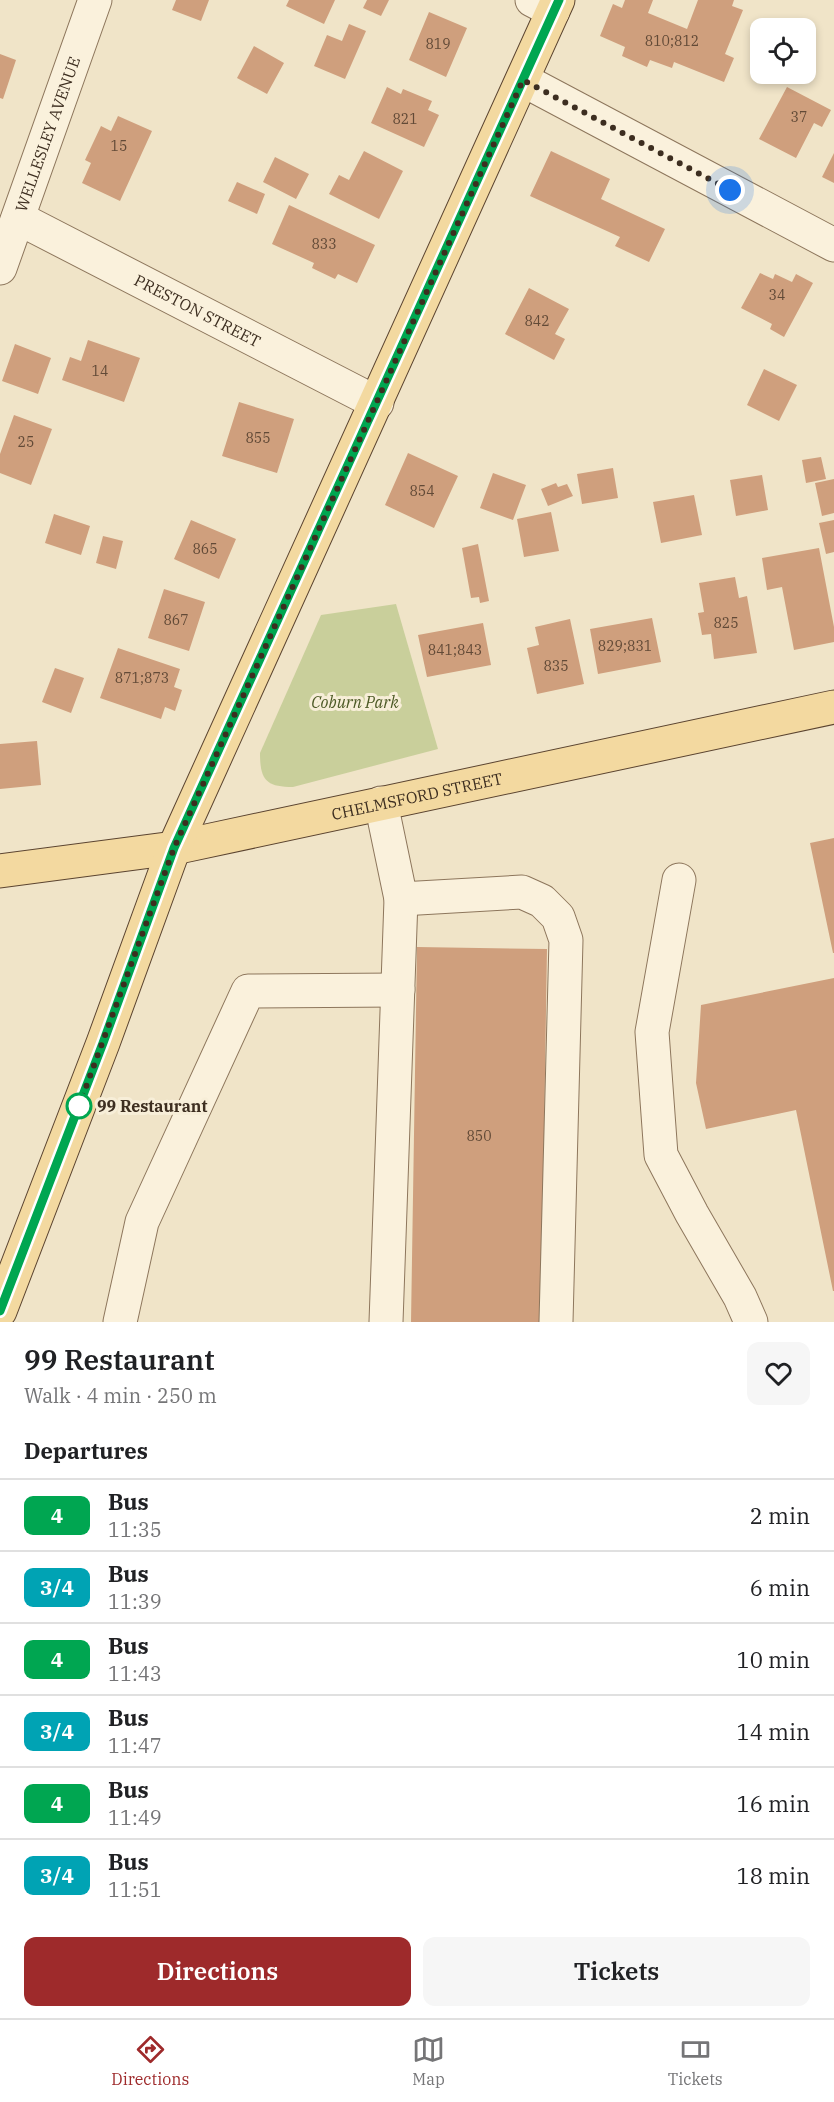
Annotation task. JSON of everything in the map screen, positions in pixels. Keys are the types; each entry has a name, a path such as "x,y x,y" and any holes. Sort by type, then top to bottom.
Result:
{"main road":[{"path":"0,1311 103,1043 174,848 523,80 548,4"},
{"name":"CHELMSFORD STREET","path":"0,871 174,848 834,707"}],"street":[{"name":"WELLESLEY AVENUE","path":"0,268 95,0"},
{"path":"523,80 834,245"},
{"name":"PRESTON STREET","path":"18,218 377,403"},
{"path":"381,803 401,899 386,1322"},
{"path":"679,880 652,1032 661,1155 740,1297 751,1322"},
{"path":"401,899 522,892 542,901 558,917 566,940 556,1322"},
{"path":"120,1322 142,1222 248,991 398,990"}],"green space":[{"name":"Coburn Park","path":"396,604 438,749 293,787 276,785 266,780 261,770 260,753 321,615"}],"building":[{"path":"176,0 209,0 201,21 172,10"},
{"path":"289,0 335,0 324,24 286,6"},
{"path":"367,0 389,0 381,16 363,8"},
{"path":"625,0 653,0 648,13 687,29 698,0 734,0 732,6 743,10 725,54 734,58 724,82 674,62 672,68 650,60 647,67 622,56 625,47 600,36 613,4 622,8"},
{"path":"429,12 467,28 446,77 409,60"},
{"path":"349,24 366,31 345,79 314,66 327,35 342,41"},
{"path":"254,46 284,63 267,94 237,78"},
{"path":"0,54 16,60 3,99 0,98"},
{"path":"387,87 401,94 403,89 432,101 428,110 439,115 424,147 371,123"},
{"path":"787,87 831,110 822,127 814,123 796,158 759,139"},
{"path":"118,116 152,131 120,201 82,183 91,163 85,160 101,126 111,131"},
{"path":"364,151 403,171 379,219 329,194 339,175 349,180"},
{"path":"551,151 610,179 601,199 665,229 649,262 615,246 620,237 530,196"},
{"path":"834,153 834,183 822,177"},
{"path":"275,157 309,174 296,199 263,182"},
{"path":"237,182 265,194 257,214 228,201"},
{"path":"289,205 375,245 357,283 338,274 335,279 312,268 314,263 272,244"},
{"path":"760,273 773,279 775,274 792,282 796,274 813,283 784,337 770,329 772,324 741,308"},
{"path":"529,288 569,309 555,334 565,339 554,360 505,334"},
{"path":"88,340 140,358 124,402 62,380 70,357 81,361"},
{"path":"15,344 51,358 38,394 2,381"},
{"path":"764,369 797,385 779,421 747,405"},
{"path":"239,402 294,419 277,473 222,456"},
{"path":"14,415 52,429 31,485 0,473 0,454"},
{"path":"408,453 458,476 434,528 385,505"},
{"path":"821,457 826,479 806,483 802,460"},
{"path":"613,468 618,498 582,504 577,474"},
{"path":"493,473 526,485 513,520 480,508"},
{"path":"762,475 768,510 736,516 730,480"},
{"path":"834,479 834,513 822,516 815,483"},
{"path":"556,483 558,487 567,484 573,496 548,506 541,489"},
{"path":"694,495 702,535 661,543 653,502"},
{"path":"551,512 559,551 524,557 517,519"},
{"path":"54,514 90,526 81,555 45,543"},
{"path":"191,520 236,539 219,579 174,559"},
{"path":"834,520 834,552 826,554 819,523"},
{"path":"103,536 123,541 116,569 96,563"},
{"path":"478,544 489,601 480,603 479,597 471,598 462,548"},
{"path":"819,548 834,627 834,642 794,650 782,587 767,590 762,558"},
{"path":"735,577 739,598 747,596 757,653 714,659 711,634 702,635 698,613 704,612 699,583"},
{"path":"164,589 205,602 189,651 148,638"},
{"path":"652,618 661,662 598,674 590,629"},
{"path":"570,619 584,684 537,694 527,648 539,645 535,627"},
{"path":"483,623 491,665 427,677 418,635"},
{"path":"118,648 180,669 174,687 182,690 175,711 165,707 161,719 100,698"},
{"path":"55,668 84,678 71,713 42,702"},
{"path":"37,741 41,785 0,789 0,744"},
{"path":"834,838 834,953 833,953 810,843"},
{"path":"417,947 547,949 541,1322 411,1322"},
{"path":"834,978 833,1291 796,1110 706,1129 696,1083 701,1005"}],"bus line":[{"name":"4","path":"0,1311 103,1043 174,848 559,0"}],"place":[{"name":"99 Restaurant","path":"79,1106"}],"route":[{"path":"79,1106 174,848 523,80 730,190"}]}
